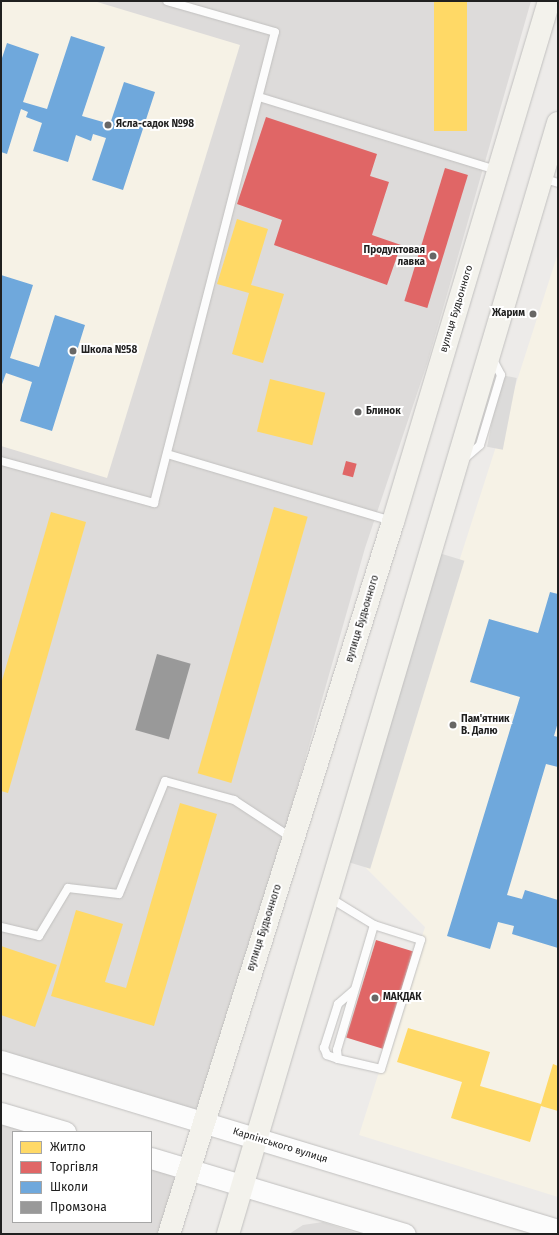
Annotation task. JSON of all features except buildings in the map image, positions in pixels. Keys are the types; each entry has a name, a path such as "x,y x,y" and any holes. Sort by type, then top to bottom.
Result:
{"main road":[{"name":"вулиця Будьонного","path":"168,1234 202,1122 294,840 393,522 549,1"},
{"path":"228,1234 489,352 550,181 558,123"}],"street":[{"name":"Карпінського вулиця","path":"1,1061 558,1230"},
{"path":"1,1113 62,1131"},
{"path":"152,1158 405,1234"}],"lane":[{"path":"1,461 154,504 276,32 167,1"},
{"path":"259,97 498,170"},
{"path":"167,454 393,522"},
{"path":"1,927 40,936 68,888 119,894 165,781 234,800 294,840"},
{"path":"327,896 374,925 421,940 381,1069 327,1055 324,1048 338,1004 354,989"},
{"path":"338,1059 337,1050 374,925"}],"shaded area":[{"path":"1,1 531,1 428,361 365,548 202,1122 1,1061"},
{"path":"1,1 94,1 240,45 107,478 1,446"},
{"path":"558,253 558,1197 359,1135 425,927 362,864"},
{"path":"501,375 517,378 503,450 487,447"},
{"path":"429,550 464,561 370,869 335,858"},
{"path":"1,1113 62,1131 12,1131 12,1223 152,1223 152,1158 188,1169 167,1234 1,1234"},
{"path":"323,1222 359,1234 289,1234 303,1225"}],"place":[{"name":"Ясла-садок №98","path":"108,125"},
{"name":"Продуктовая лавка","path":"433,256"},
{"name":"Жарим","path":"533,314"},
{"name":"Школа №58","path":"73,351"},
{"name":"Блинок","path":"358,412"},
{"name":"Пам'ятник В. Далю","path":"453,725"},
{"name":"МАКДАК","path":"375,998"}]}
